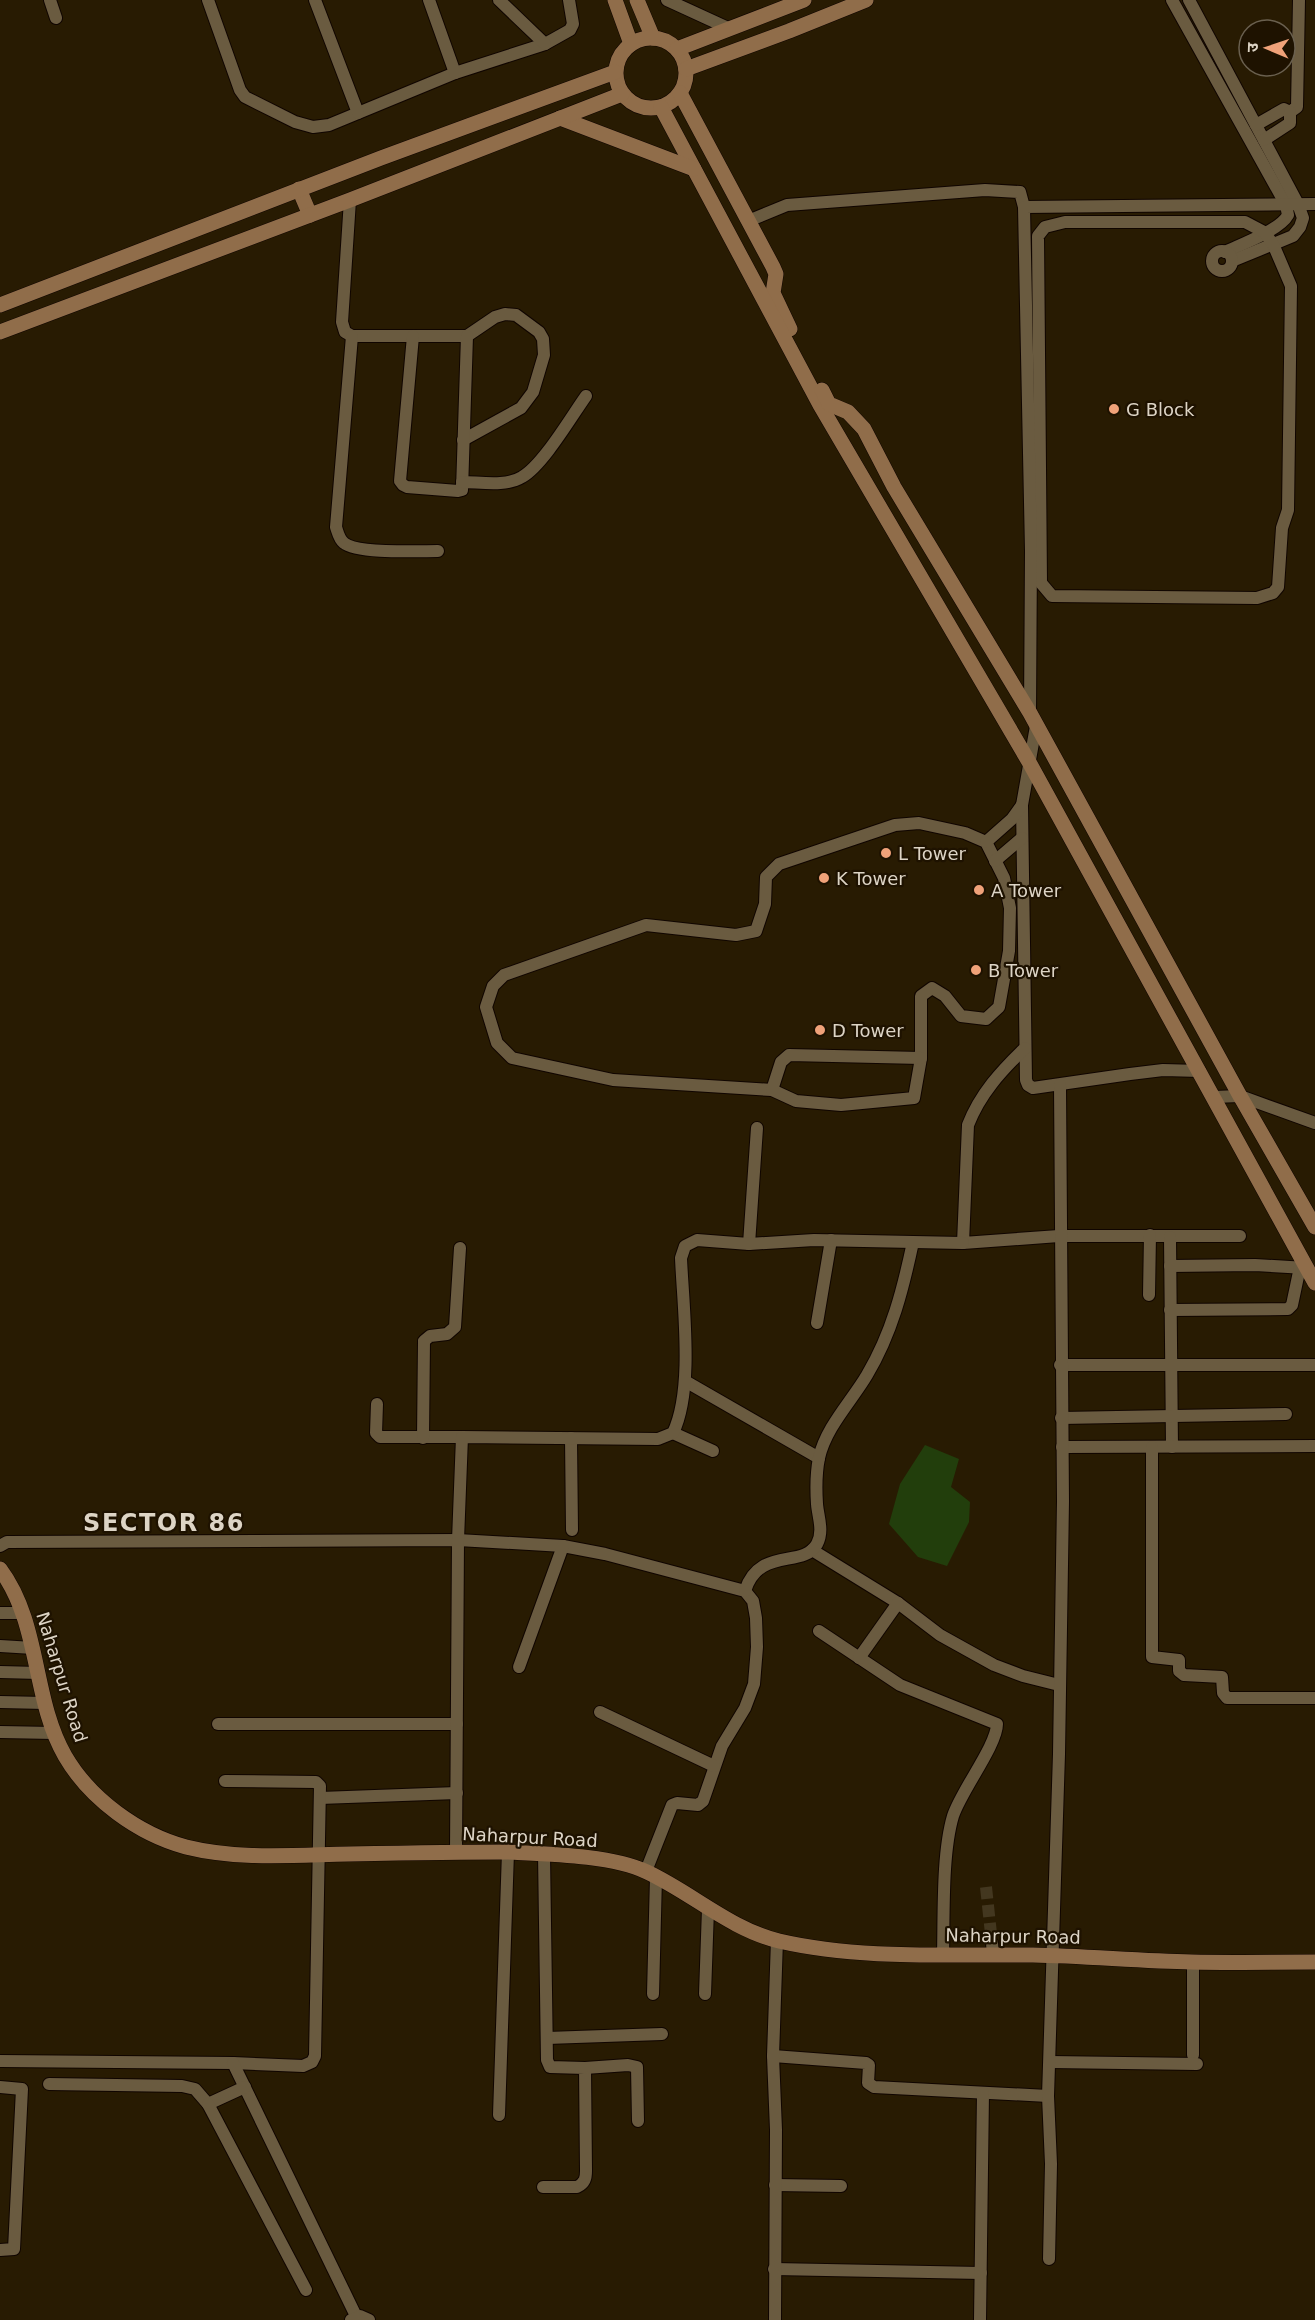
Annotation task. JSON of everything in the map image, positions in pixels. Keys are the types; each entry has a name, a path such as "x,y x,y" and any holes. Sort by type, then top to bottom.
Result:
{"street":[{"path":"50,0 56,18"},
{"path":"208,0 240,90 246,97 295,122 313,127 329,125 455,73 545,44 570,30 573,24 569,0"},
{"path":"315,0 358,113"},
{"path":"429,0 455,73"},
{"path":"499,0 545,44"},
{"path":"615,0 631,44"},
{"path":"667,0 728,28"},
{"path":"677,49 804,0"},
{"path":"686,69 789,32 866,0"},
{"path":"1172,0 1292,205 1303,218 1293,236 1229,257 1264,232 1284,222 1292,205 1264,140 1189,0"},
{"path":"1290,112 1297,107 1299,0"},
{"path":"622,18 639,6 653,38"},
{"path":"653,38 670,43 677,49 686,69 684,86 672,102 661,107 639,107 622,94 615,72 617,61 631,44 641,39 653,38"},
{"path":"0,305 299,189 615,72"},
{"path":"680,93 773,267 776,274 773,293 808,367 829,404 848,412 864,429 894,487 1033,719 1240,1096 1315,1227"},
{"path":"0,332 622,94"},
{"path":"661,107 820,405 1029,762 1200,1071 1303,1267 1315,1283"},
{"path":"1256,125 1284,109 1290,112"},
{"path":"1264,140 1290,123 1290,112"},
{"path":"560,118 694,169"},
{"path":"299,189 310,215"},
{"path":"748,221 787,205 985,190 1016,190 1022,195 1033,719 1022,806 1026,1080 1033,1088 1141,1072 1200,1071"},
{"path":"350,200 342,322 345,332 352,336 467,336 495,317 505,314 516,315 539,332 543,339 544,355 533,392 520,408 463,440"},
{"path":"1024,207 1315,204"},
{"path":"1065,222 1245,222 1264,232 1273,244 1291,286 1288,510 1282,528 1278,587 1273,593 1257,598 1052,596 1041,582 1038,248 1038,236 1041,231 1053,224 1065,222"},
{"path":"352,336 336,527 339,537 345,544 360,549 438,551"},
{"path":"413,336 400,481 408,487 458,491 462,490 467,336"},
{"path":"462,482 509,481 522,478 537,464 586,396"},
{"path":"986,842 1012,819 1022,806"},
{"path":"919,823 965,833 986,842 1004,878 1010,908 1010,951 999,1007 986,1019 961,1016 945,996 932,988 921,996 921,1058 914,1098 841,1105 796,1101 772,1090 613,1080 512,1058 497,1042 486,1007 493,986 504,975 646,925 736,935 756,932 765,904 766,877 779,864 895,825 919,823"},
{"path":"995,861 1022,838"},
{"path":"963,1243 968,1125 973,1112 995,1076 1025,1048"},
{"path":"772,1090 781,1062 789,1055 921,1058"},
{"path":"1049,2259 1051,2164 1048,2096 1059,1754 1062,1447 1059,1085"},
{"path":"1214,1097 1240,1096 1315,1122"},
{"path":"749,1244 757,1128"},
{"path":"1149,1295 1150,1235"},
{"path":"673,1433 680,1417 685,1381 681,1258 685,1246 697,1240 749,1244 831,1240 963,1243 1059,1236 1240,1236"},
{"path":"1170,1237 1173,1447"},
{"path":"817,1323 831,1240"},
{"path":"745,1591 748,1580 765,1564 804,1554 812,1550 817,1543 820,1533 816,1481 819,1458 837,1421 867,1375 885,1339 900,1301 913,1242"},
{"path":"423,1438 424,1341 430,1336 447,1334 455,1327 460,1248"},
{"path":"1170,1266 1303,1267"},
{"path":"1170,1310 1288,1309 1292,1305 1303,1267"},
{"path":"1060,1365 1315,1365"},
{"path":"685,1381 819,1458"},
{"path":"377,1404 376,1433 380,1437 658,1438 673,1433 712,1451"},
{"path":"1061,1418 1286,1413"},
{"path":"456,1852 458,1540 462,1437"},
{"path":"570,1438 572,1530"},
{"path":"1062,1447 1315,1446"},
{"path":"1152,1447 1152,1657 1179,1660 1180,1674 1222,1677 1223,1693 1227,1698 1315,1698"},
{"path":"0,1546 7,1542 458,1540 563,1546 605,1554 745,1591 753,1601 756,1618 757,1647 754,1684 745,1708 722,1746 701,1803 676,1803 669,1809 651,1874 653,1994"},
{"path":"519,1667 563,1546"},
{"path":"812,1550 898,1603 940,1635 994,1665 1008,1672 1059,1685"},
{"name":"Naharpur Road","path":"0,1569 7,1587 23,1613 45,1703 54,1733 65,1756 94,1796 142,1828 184,1846 243,1855 508,1852 615,1863 651,1874 735,1924 777,1940 844,1950 943,1954 993,1949 1051,1956 1193,1962 1315,1962"},
{"path":"859,1658 898,1603"},
{"path":"0,1613 23,1613"},
{"path":"819,1631 900,1685 997,1724 993,1741 956,1809 951,1826 947,1852 943,1954"},
{"path":"0,1646 33,1648"},
{"path":"0,1672 39,1673"},
{"path":"0,1702 45,1703"},
{"path":"600,1712 714,1766"},
{"path":"218,1724 457,1724"},
{"path":"0,1732 54,1733"},
{"path":"0,2061 233,2063 303,2066 312,2062 315,2056 320,1786 316,1782 225,1781"},
{"path":"320,1798 456,1793"},
{"path":"499,2115 508,1852"},
{"path":"544,1854 547,2060 550,2067 585,2068 628,2065 637,2067 638,2121"},
{"path":"705,1994 708,1909"},
{"path":"775,2320 773,2056 777,1940"},
{"path":"1050,2062 1195,2060 1193,1962"},
{"path":"547,2038 662,2034"},
{"path":"773,2056 866,2063 868,2083 874,2087 1048,2096"},
{"path":"233,2063 353,2318 364,2316 369,2320"},
{"path":"543,2187 577,2187 582,2185 585,2179 585,2068"},
{"path":"50,2084 182,2086 195,2090 208,2104 306,2290"},
{"path":"0,2087 22,2090 14,2249 0,2250"},
{"path":"208,2104 245,2087"},
{"path":"980,2320 983,2093"},
{"path":"775,2185 841,2186"},
{"path":"774,2269 981,2273"}],"green space":[{"path":"925,1445 959,1459 951,1487 970,1502 969,1522 947,1566 918,1557 889,1524 900,1484"}],"tunnel":[{"path":"986,1887 992,1943"}],"place":[{"name":"G Block","path":"1114,409"},
{"name":"L Tower","path":"886,853"},
{"name":"K Tower","path":"824,878"},
{"name":"A Tower","path":"979,890"},
{"name":"B Tower","path":"976,970"},
{"name":"D Tower","path":"820,1030"}],"district":[{"name":"SECTOR 86","path":"164,1523"}]}
